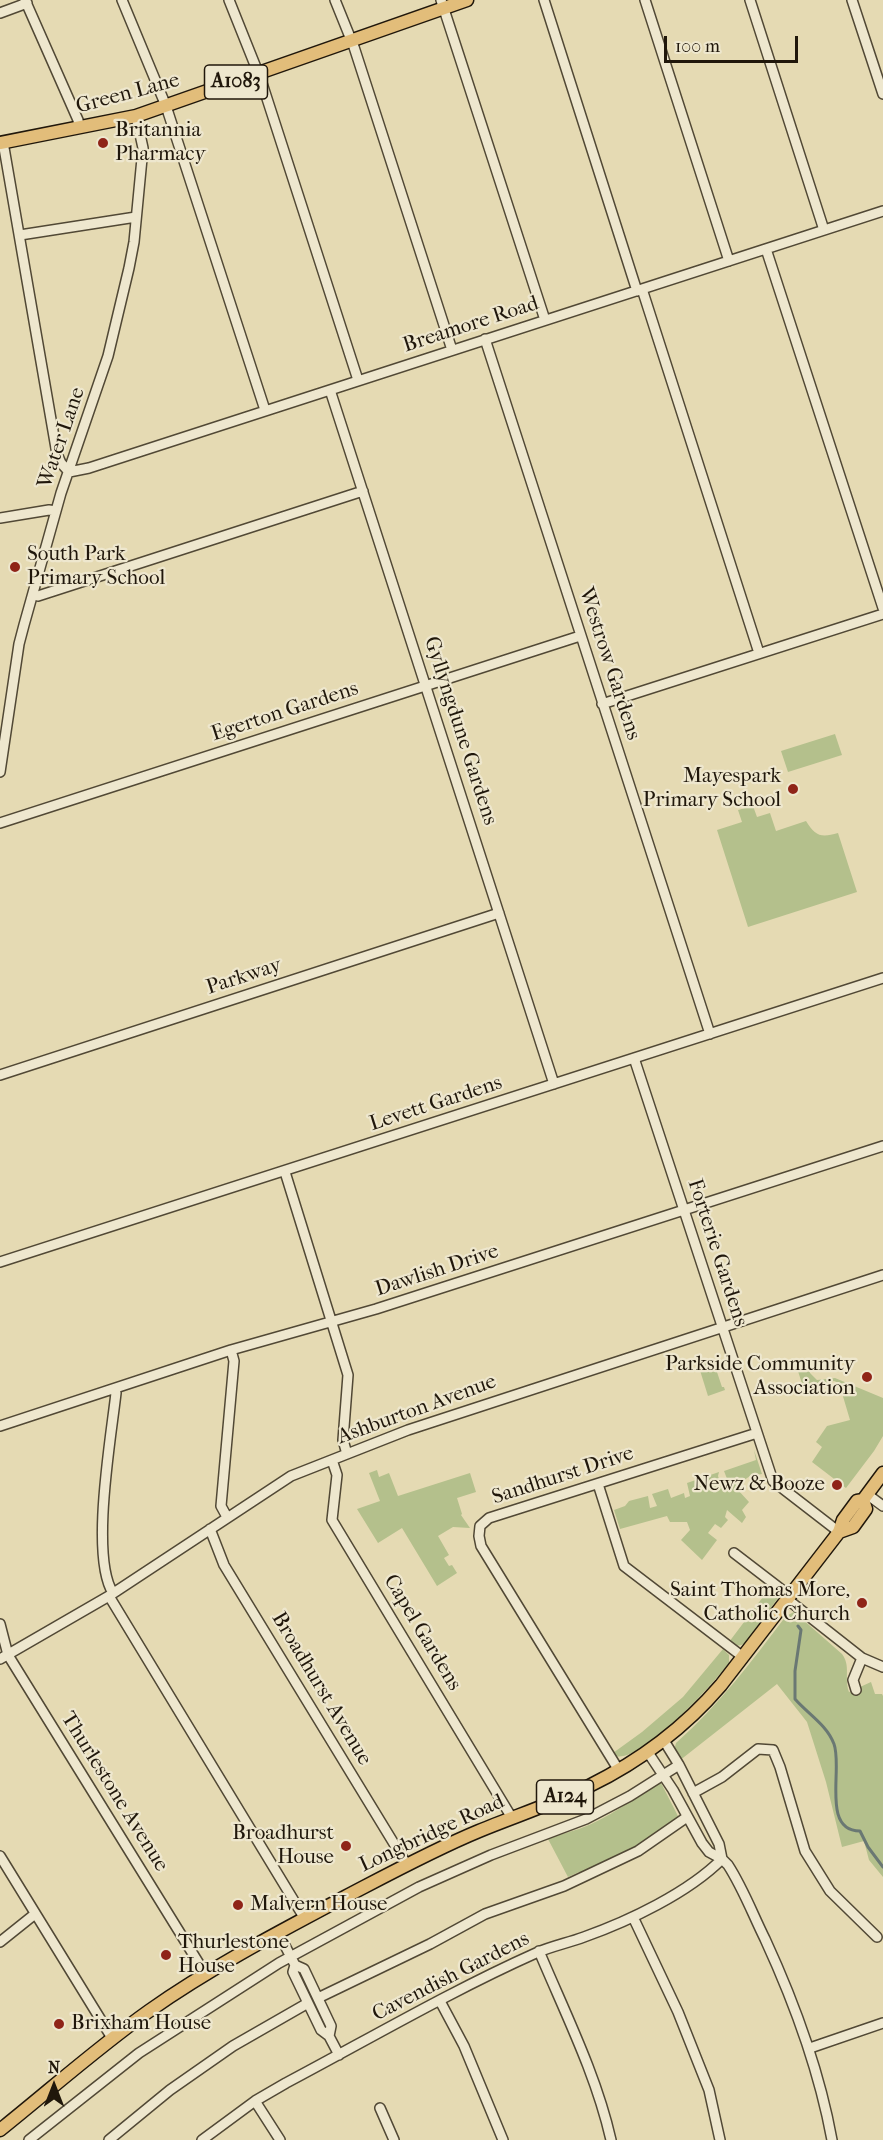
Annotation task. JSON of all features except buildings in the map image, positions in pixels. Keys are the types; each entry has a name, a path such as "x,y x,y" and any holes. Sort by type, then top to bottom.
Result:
{"main road":[{"name":"Green Lane","path":"1,143 136,116 351,41 443,4 467,0"},
{"name":"Longbridge Road","path":"0,2130 112,2038 158,2005 206,1975 305,1918 406,1865 446,1845 589,1786 647,1751 704,1705 839,1532 843,1520 857,1501 865,1498 883,1473"}],"street":[{"path":"122,0 166,106 265,410"},
{"path":"229,0 259,74 358,380"},
{"path":"334,0 351,41 452,350"},
{"path":"544,0 759,653"},
{"path":"645,0 729,261"},
{"path":"750,0 824,230"},
{"path":"852,0 883,94"},
{"path":"0,13 26,2 78,120 79,128"},
{"path":"443,4 545,320"},
{"name":"Water Lane","path":"0,772 19,644 56,511 108,356 129,268 143,148 136,116"},
{"path":"1,143 20,235 57,454 69,472"},
{"name":"Breamore Road","path":"69,472 89,468 883,211"},
{"path":"20,235 136,217"},
{"path":"766,249 883,608"},
{"name":"Westrow Gardens","path":"485,339 710,1034"},
{"name":"Gyllyngdune Gardens","path":"330,390 554,1084"},
{"path":"33,594 38,596 363,491"},
{"path":"0,518 49,510 56,511"},
{"path":"602,704 883,614"},
{"name":"Egerton Gardens","path":"0,823 580,636"},
{"name":"Parkway","path":"0,1075 499,913"},
{"name":"Levett Gardens","path":"0,1262 883,978"},
{"name":"Forterie Gardens","path":"634,1058 774,1483 839,1532"},
{"name":"Dawlish Drive","path":"0,1426 231,1350 332,1321 883,1146"},
{"path":"285,1172 348,1375 343,1440 347,1454"},
{"name":"Ashburton Avenue","path":"4,1657 111,1594 291,1476 408,1430 883,1275"},
{"path":"227,1517 221,1506 234,1362 231,1350"},
{"path":"115,1389 102,1542 105,1571 111,1594 305,1918"},
{"name":"Sandhurst Drive","path":"618,1769 486,1554 479,1536 480,1526 489,1518 757,1433"},
{"name":"Capel Gardens","path":"332,1460 337,1475 332,1520 512,1818"},
{"path":"598,1484 624,1566 743,1657"},
{"path":"865,1498 883,1506"},
{"name":"Broadhurst Avenue","path":"210,1529 224,1564 406,1865"},
{"path":"734,1553 862,1658 883,1667"},
{"name":"Thurlestone Avenue","path":"0,1624 4,1657 206,1975"},
{"path":"856,1690 853,1680 862,1658"},
{"path":"663,1739 679,1765 719,1844 722,1859 733,1874 754,1915 790,1995 810,2048 832,2140"},
{"path":"693,1793 722,1777 758,1749 773,1750 805,1851 830,1891 877,1937"},
{"path":"647,1751 709,1852 722,1859"},
{"path":"29,2140 139,2053 419,1887 491,1855 586,1819 630,1796 679,1765"},
{"path":"318,1998 430,1944 484,1914 564,1886 638,1851 687,1817"},
{"path":"0,1856 112,2038"},
{"name":"Cavendish Gardens","path":"202,2140 255,2101 339,2055 539,1951 584,1937 633,1917 697,1879 722,1859"},
{"path":"0,1942 35,1914"},
{"path":"633,1917 678,2012 709,2090 720,2140"},
{"path":"279,1934 292,1961 293,1972 321,2030 329,2036 339,2055"},
{"path":"539,1951 574,2030 607,2121 611,2140"},
{"path":"292,1961 304,1969 331,2026 329,2036"},
{"path":"440,2001 464,2046 503,2140"},
{"path":"109,2140 170,2090 224,2053 308,2003"},
{"path":"810,2048 883,2024"},
{"path":"255,2101 280,2140"},
{"path":"380,2108 394,2140"}],"green space":[{"path":"835,734 842,755 788,772 781,751"},
{"path":"753,806 757,817 770,813 776,831 806,821 816,833 827,835 838,833 857,892 748,927 717,830 742,822 738,810"},
{"path":"713,1360 725,1390 708,1396 698,1364"},
{"path":"810,1363 810,1373 817,1380 835,1378 883,1398 883,1436 846,1488 812,1462 822,1447 816,1442 827,1426 850,1420 839,1383 834,1381 804,1390 797,1368"},
{"path":"754,1450 762,1474 750,1476 740,1483 742,1487 738,1490 749,1502 742,1510 746,1517 742,1523 727,1510 725,1517 728,1520 721,1528 715,1524 708,1533 717,1540 702,1560 681,1540 690,1530 687,1522 670,1522 667,1516 620,1529 614,1510 625,1506 629,1501 648,1496 650,1508 657,1506 652,1494 668,1489 671,1498 684,1493 685,1498 690,1496 687,1483 719,1472 722,1488 731,1489 724,1471 756,1460"},
{"path":"377,1470 379,1477 389,1473 398,1496 470,1473 476,1492 457,1498 461,1515 470,1528 453,1527 438,1536 449,1555 444,1558 457,1573 437,1586 402,1528 378,1543 357,1509 380,1501 369,1473"},
{"path":"772,1585 778,1591 778,1598 745,1643 737,1646 729,1642"},
{"path":"794,1612 803,1615 801,1618 842,1654 847,1668 849,1692 871,1682 875,1694 883,1696 883,1877 869,1860 864,1841 842,1847 826,1782 807,1722 777,1684 679,1761 674,1750 676,1743 721,1698 786,1616"},
{"path":"723,1649 729,1655 729,1663 693,1704 642,1748 627,1755 615,1756 613,1753 683,1697"},
{"path":"660,1781 680,1820 634,1850 583,1874 579,1872 568,1877 548,1839 601,1819"}],"waterway":[{"path":"798,1626 801,1630 795,1671 795,1699 822,1725 834,1744 837,1810 841,1821 848,1828 860,1831 868,1847 883,1867"}],"place":[{"name":"Britannia Pharmacy","path":"103,143"},
{"name":"South Park Primary School","path":"15,567"},
{"name":"Mayespark Primary School","path":"793,789"},
{"name":"Parkside Community Association","path":"867,1377"},
{"name":"Newz & Booze","path":"837,1485"},
{"name":"Saint Thomas More, Catholic Church","path":"862,1603"},
{"name":"Broadhurst House","path":"346,1846"},
{"name":"Malvern House","path":"238,1905"},
{"name":"Thurlestone House","path":"166,1955"},
{"name":"Brixham House","path":"59,2024"}]}
